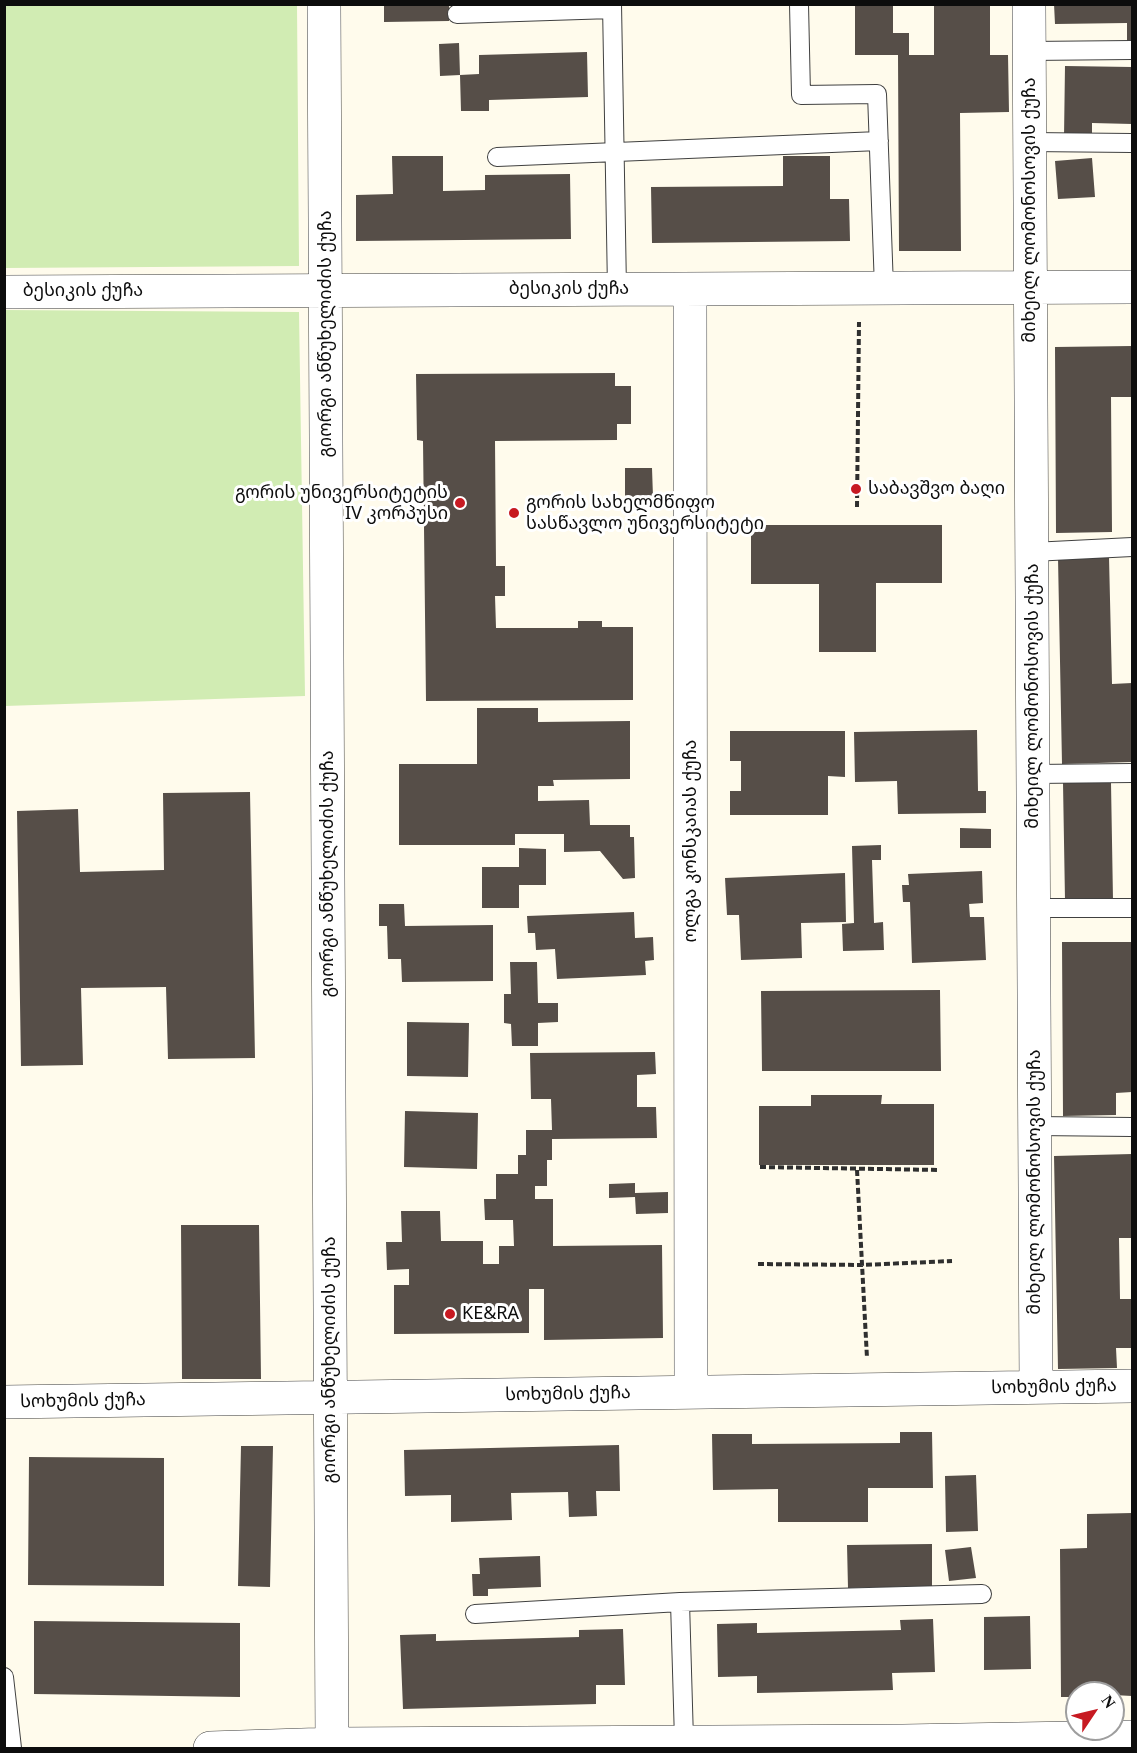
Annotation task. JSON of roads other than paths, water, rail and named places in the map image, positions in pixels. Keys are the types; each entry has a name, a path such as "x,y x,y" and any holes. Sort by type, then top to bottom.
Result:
{"street":[{"name":"გიორგი ანწუხელიძის ქუჩა","path":"324,4 332,1746"},
{"name":"მიხეილ ლომონოსოვის ქუჩა","path":"1029,4 1036,1388"},
{"name":"ბესიკის ქუჩა","path":"4,292 1132,287"},
{"name":"ოლგა კონსკაიას ქუჩა","path":"690,289 692,1392"},
{"name":"სოხუმის ქუჩა","path":"4,1402 1132,1386"},
{"path":"210,1749 684,1740 903,1741 1132,1737"}],"lane":[{"path":"799,4 801,95 877,94 879,141 872,288"},
{"path":"457,14 612,7 617,289"},
{"path":"1029,51 1132,50"},
{"path":"497,157 879,141"},
{"path":"1029,142 1132,142"},
{"path":"1032,552 1132,547"},
{"path":"1034,774 1132,773"},
{"path":"1033,908 1132,908"},
{"path":"1035,1126 1132,1127"},
{"path":"475,1614 680,1602 982,1594"},
{"path":"680,1602 684,1740"},
{"path":"4,1677 12,1749"}],"place":[{"name":"საბავშვო ბაღი","path":"856,489"},
{"name":"გორის უნივერსიტეტის IV კორპუსი","path":"460,503"},
{"name":"გორის სახელმწიფო სასწავლო უნივერსიტეტი","path":"514,513"},
{"name":"KE&RA","path":"450,1314"}]}
